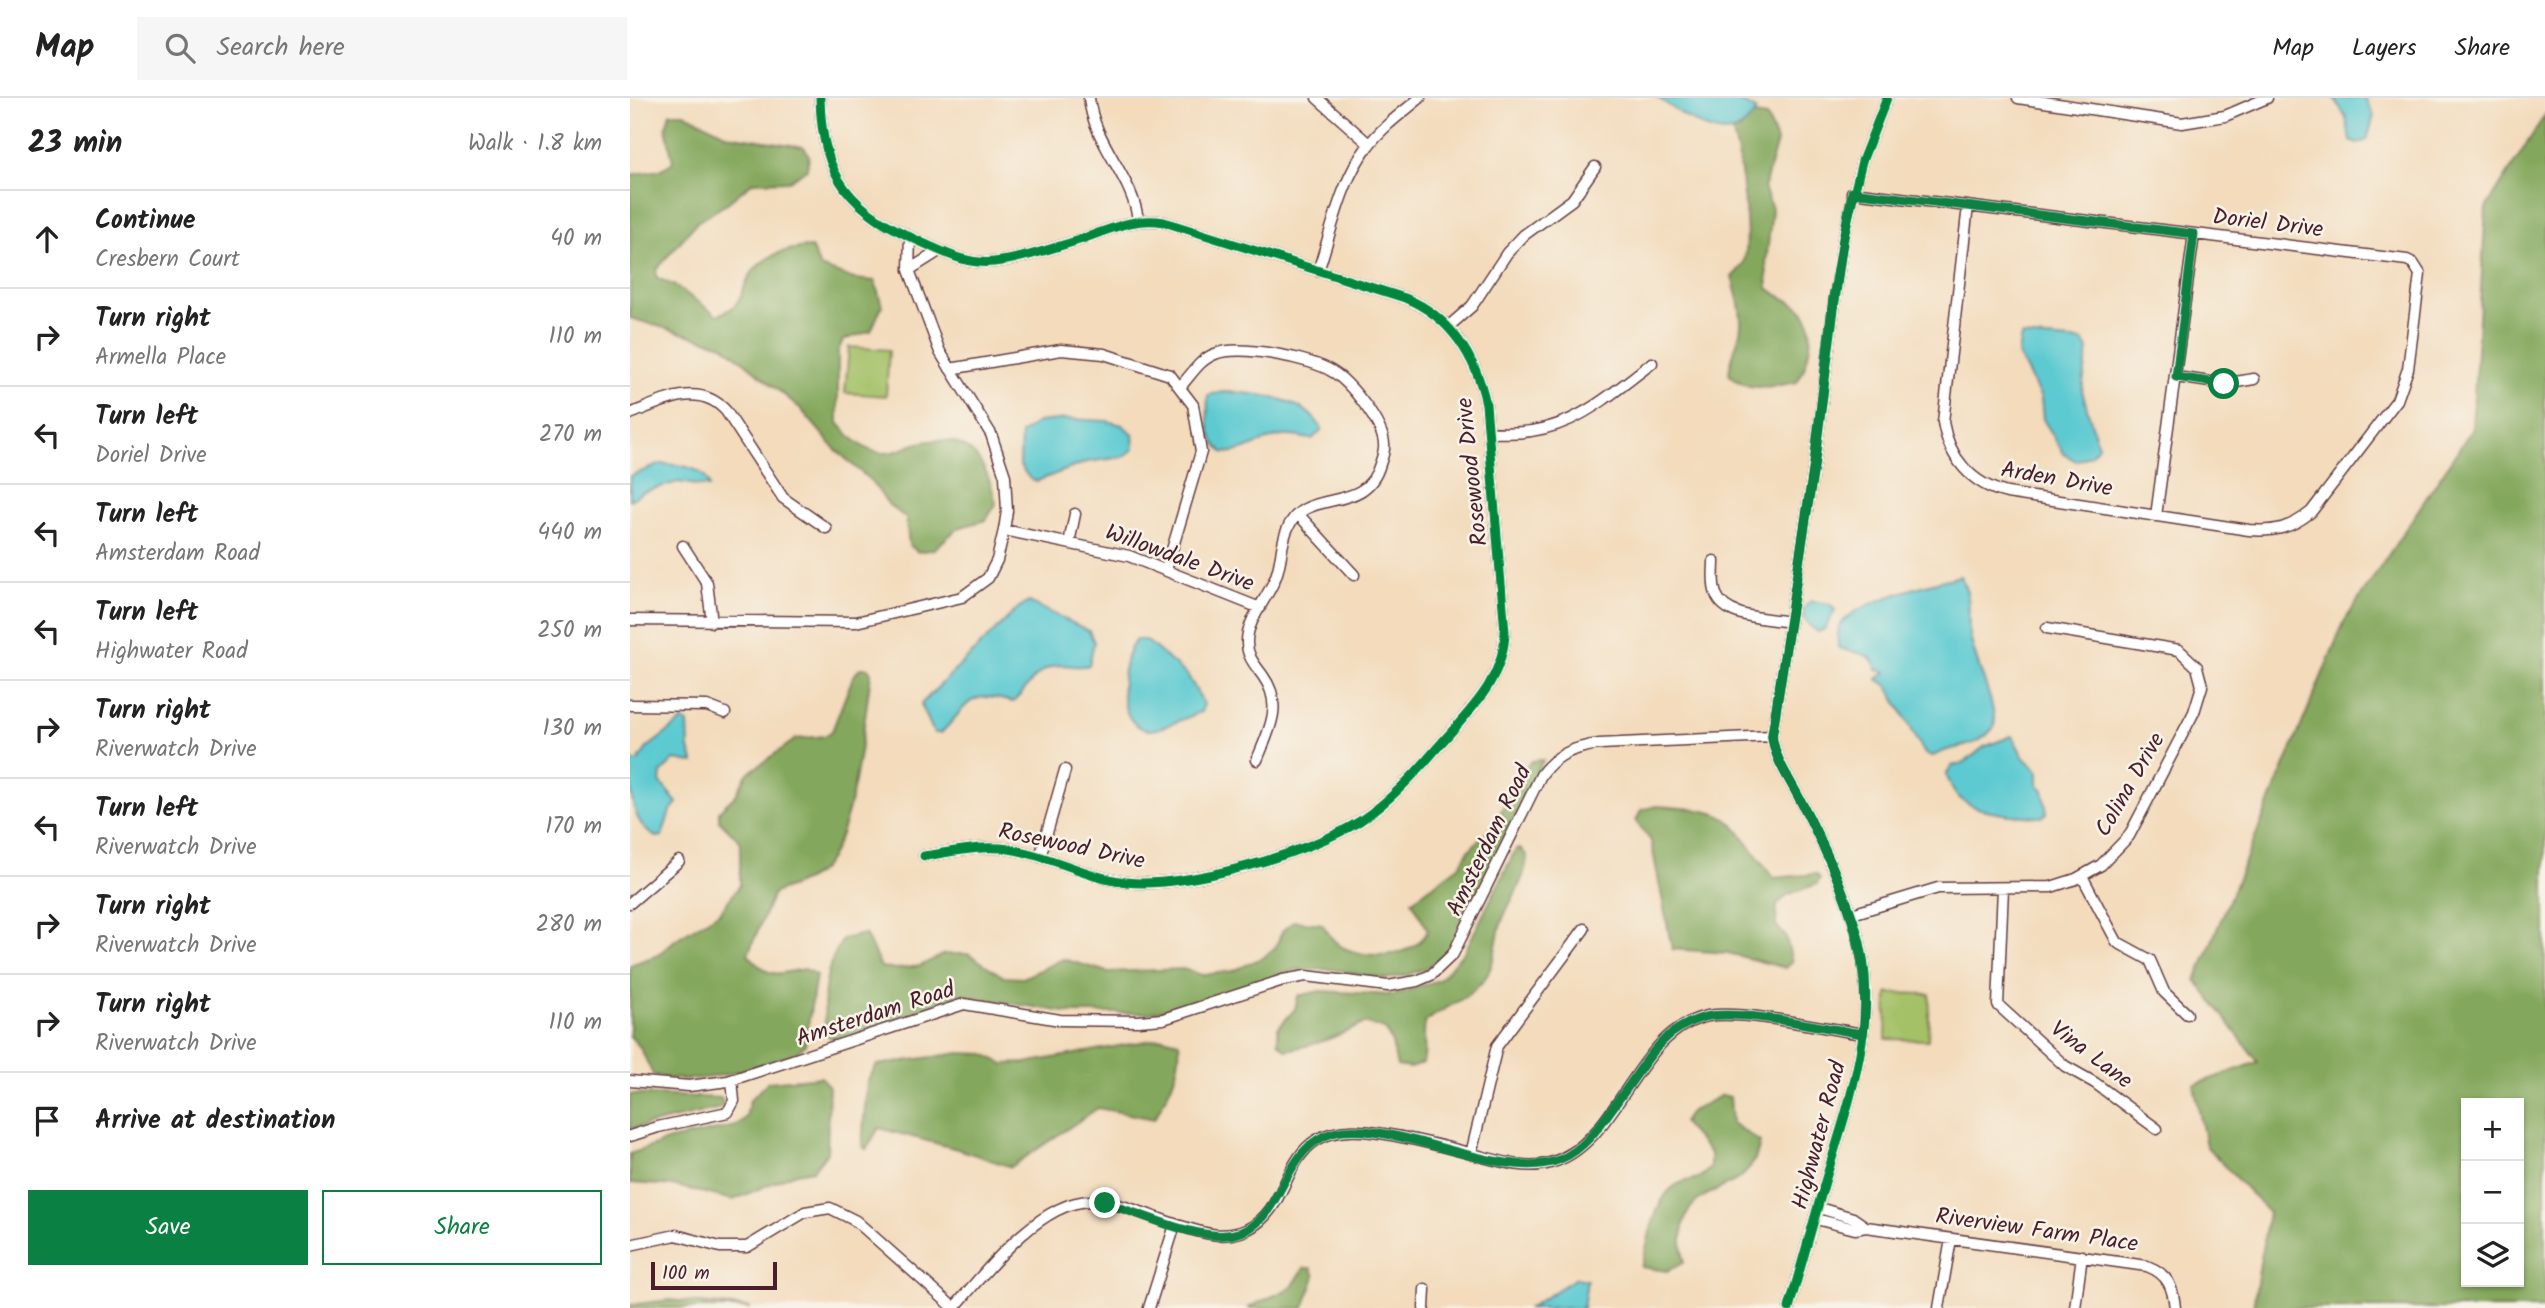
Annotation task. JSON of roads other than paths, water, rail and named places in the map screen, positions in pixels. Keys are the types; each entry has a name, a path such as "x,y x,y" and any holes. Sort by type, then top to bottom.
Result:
{"street":[{"name":"Rosewood Drive","path":"820,98 823,141 840,181 871,216 939,251 965,261 991,263 1077,241 1138,221 1164,222 1417,303 1449,326 1478,377 1486,404 1505,645 1495,678 1487,691 1407,783 1376,810 1346,830 1293,850 1193,880 1163,884 1126,882 1094,876 1012,849 985,847 924,856"},
{"path":"1089,98 1096,130 1135,202 1138,221"},
{"path":"1317,98 1368,145"},
{"path":"1318,271 1350,177 1368,145 1420,98"},
{"path":"1772,736 1814,466 1833,297 1852,192 1887,98"},
{"path":"2018,98 2182,123 2225,116 2267,98"},
{"path":"1449,326 1472,306 1507,253 1524,235 1572,200 1595,167"},
{"name":"Doriel Drive","path":"1852,192 2407,260 2419,269 2408,369 2397,400 2321,500"},
{"name":"Arden Drive","path":"1968,206 1943,410 1944,433 1953,455 1970,475 1996,490 2249,530 2276,531 2297,523 2321,500"},
{"path":"2156,516 2194,234"},
{"path":"636,620 841,624 962,597 982,585 993,570 1004,530 1006,492 999,455 991,434 940,352 909,270 909,237"},
{"path":"909,270 939,251"},
{"path":"950,369 1014,356 1077,350 1154,368 1170,375 1181,386 1197,415 1201,452 1166,569"},
{"path":"1181,386 1206,359 1228,350 1318,364 1335,373 1350,386 1383,438 1379,469 1362,492 1308,506 1288,527 1275,579 1248,633 1247,644 1251,659 1271,687 1275,708 1257,760"},
{"path":"1489,432 1536,432 1576,419 1652,363"},
{"path":"2176,377 2224,384 2254,379"},
{"path":"630,414 682,394 702,396 715,401 726,411 783,498 826,527"},
{"path":"1069,543 1075,514"},
{"path":"1298,514 1354,575"},
{"name":"Willowdale Drive","path":"1004,530 1129,556 1260,608"},
{"path":"683,546 708,583 712,622"},
{"path":"1714,561 1714,587 1724,606 1733,612 1790,622"},
{"name":"Colina Drive","path":"1852,914 1938,888 2039,889 2082,876 2107,859 2129,836 2194,712 2202,686 2197,667 2179,650 2048,628"},
{"path":"630,705 706,706 725,713"},
{"name":"Highwater Road","path":"1772,736 1776,755 1802,803 1852,914 1863,963 1863,1034 1856,1076 1789,1308"},
{"name":"Amsterdam Road","path":"630,1081 689,1086 732,1080 964,1004 1060,1020 1139,1021 1163,1019 1283,980 1306,976 1388,986 1418,981 1432,975 1453,954 1541,775 1559,756 1582,746 1600,744 1772,736"},
{"path":"1040,857 1065,770"},
{"path":"630,903 679,861"},
{"path":"2082,876 2117,942 2150,960 2164,992 2187,1014"},
{"name":"Vina Lane","path":"2003,888 1998,1005 2065,1066 2095,1083 2157,1129"},
{"path":"1471,1154 1497,1046 1584,929"},
{"path":"630,1245 676,1235 720,1247 747,1247 805,1212 830,1208 856,1221 954,1308 1007,1249 1063,1207 1077,1202 1105,1203 1202,1233 1225,1236 1252,1227 1272,1208 1297,1157 1311,1144 1332,1133 1361,1131 1531,1166 1548,1164 1570,1155 1588,1141 1664,1041 1695,1020 1735,1016 1863,1034"},
{"path":"630,1136 728,1112 734,1101 732,1080"},
{"name":"Riverview Farm Place","path":"1817,1213 1855,1228 1866,1227 2082,1256 2157,1270 2172,1287 2175,1308"},
{"path":"1149,1308 1175,1225"},
{"path":"1939,1308 1951,1239"},
{"path":"2075,1308 2082,1256"},
{"path":"1424,1308 1425,1289"}],"water":[{"path":"1658,98 1733,98 1756,110 1746,123 1736,130 1725,132 1701,126"},
{"path":"2334,98 2365,98 2374,115 2367,140 2357,144 2350,141 2346,117"},
{"path":"2021,336 2083,341 2088,349 2082,391 2098,446 2091,455 2076,461 2064,454 2043,419 2041,398 2018,354"},
{"path":"1223,392 1264,396 1293,404 1305,410 1322,430 1312,439 1275,437 1238,451 1223,452 1213,440 1209,426 1208,395"},
{"path":"1068,419 1107,421 1122,425 1133,434 1134,449 1123,457 1087,462 1037,481 1030,479 1020,466 1021,434 1038,422"},
{"path":"661,464 683,466 697,471 707,480 709,487 678,482 643,492 630,500 630,476"},
{"path":"1960,576 1968,601 1973,647 1991,703 1995,726 1972,744 1933,756 1925,754 1888,686 1877,679 1886,672 1876,669 1871,659 1866,656 1838,647 1838,631 1847,617 1860,609 1914,588"},
{"path":"1811,601 1830,604 1835,610 1825,629 1818,632 1809,625 1803,614 1806,605"},
{"path":"1029,602 1089,631 1094,642 1089,665 1061,665 1045,670 1013,702 987,697 971,701 941,733 934,733 921,704 1019,607"},
{"path":"1136,640 1146,640 1188,676 1204,704 1201,712 1154,730 1137,726 1129,717 1123,691 1126,662"},
{"path":"682,721 688,723 689,749 694,763 674,760 661,773 660,782 677,803 670,811 662,836 656,837 647,831 636,814 631,793 630,761 638,761 647,748"},
{"path":"2012,736 2024,758 2038,771 2038,785 2043,790 2047,813 2042,817 2002,814 1973,806 1958,796 1946,774 1952,766 1964,763 1984,747"},
{"path":"1576,1278 1587,1280 1583,1308 1529,1308"}]}
